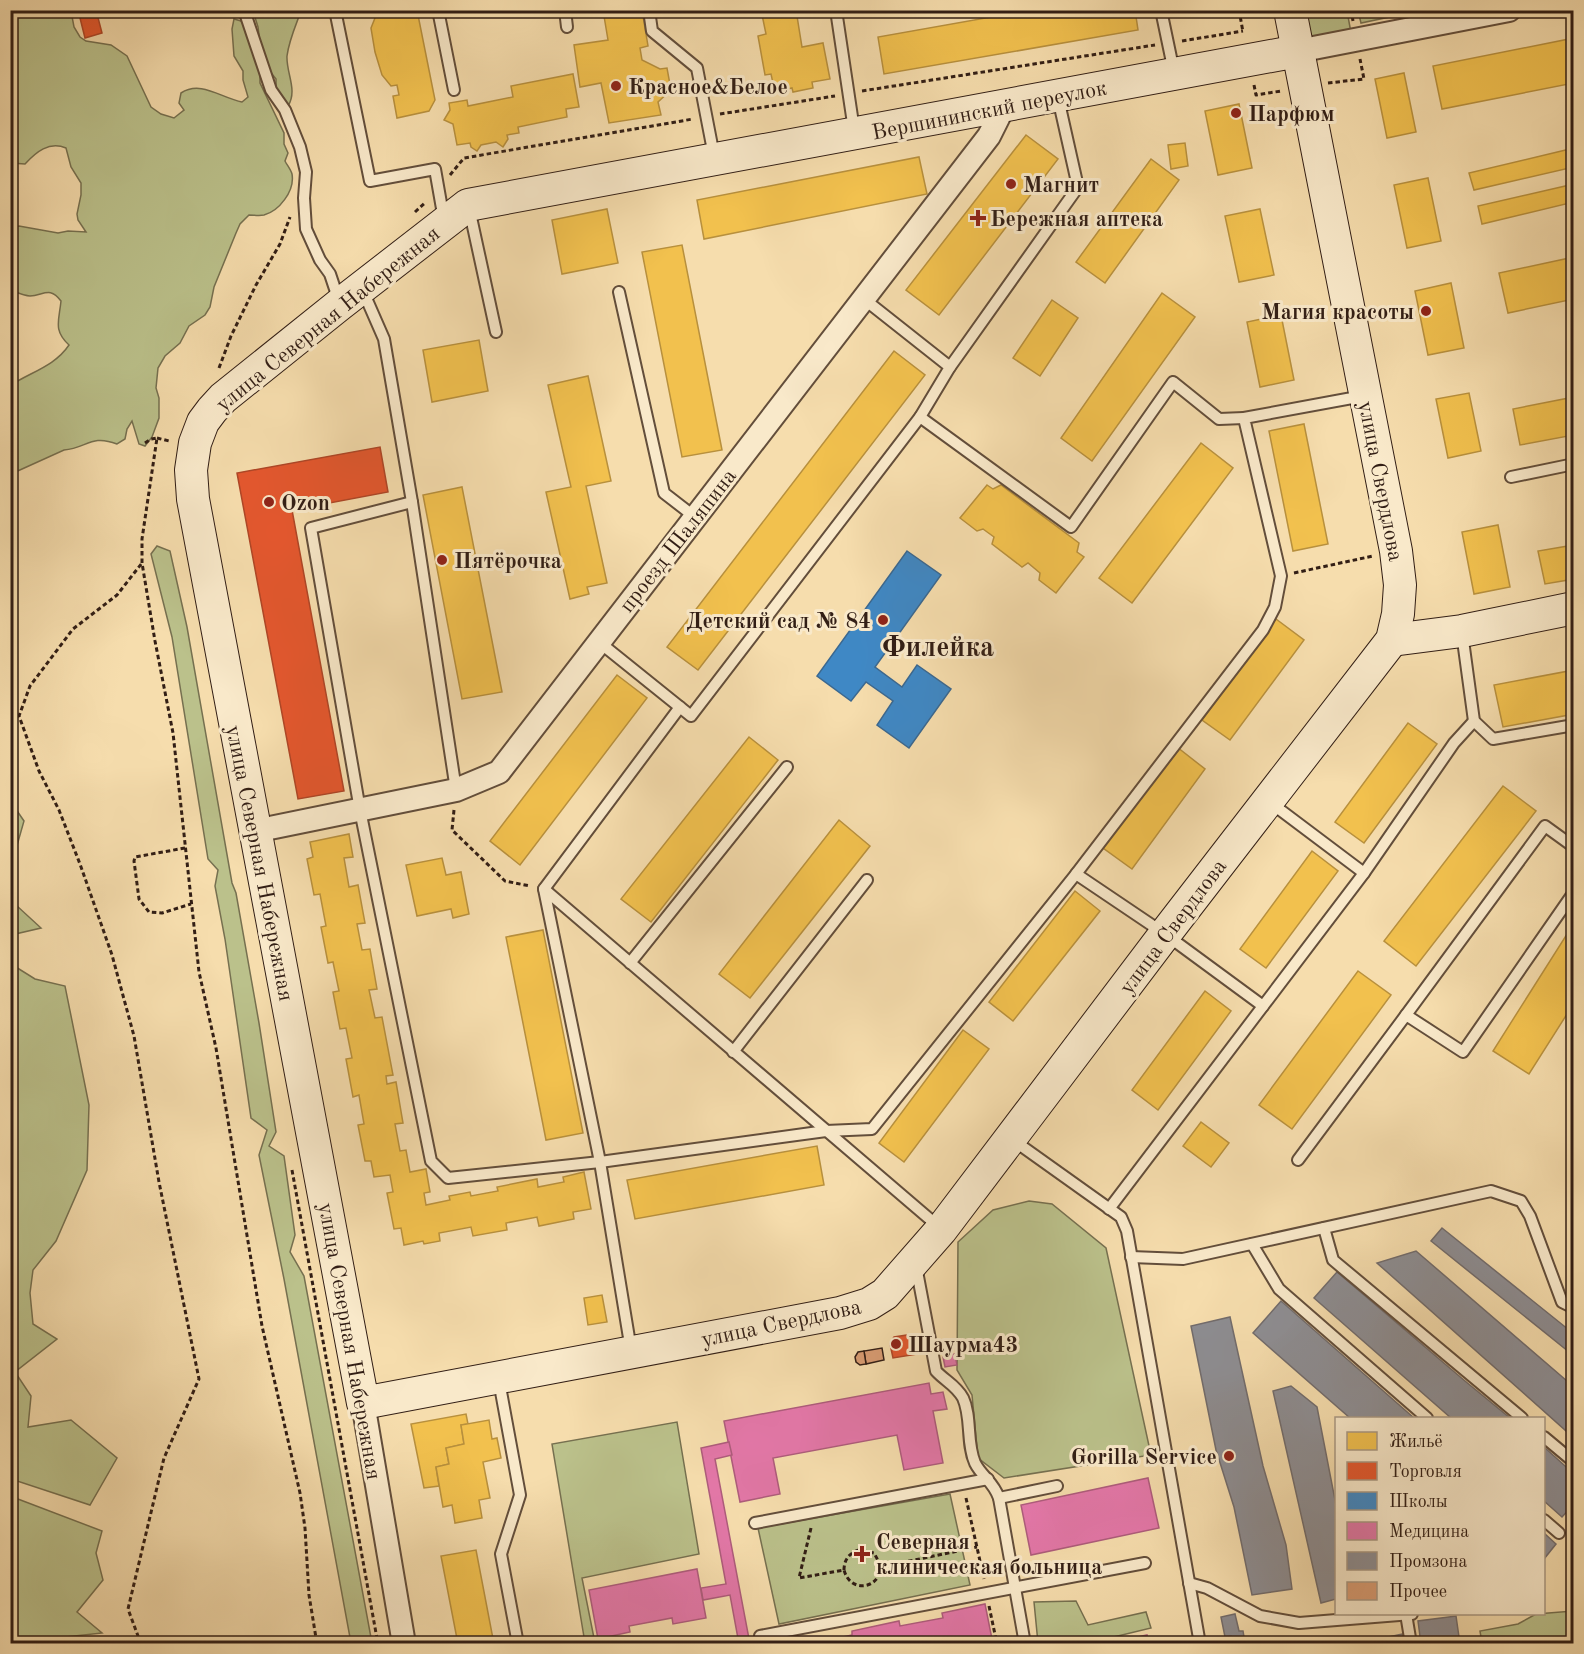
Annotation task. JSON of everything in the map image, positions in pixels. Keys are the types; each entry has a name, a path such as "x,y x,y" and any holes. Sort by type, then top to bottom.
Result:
{"street":[{"name":"улица Свердлова","path":"363,1403 840,1313 869,1304 885,1294 941,1230 1392,640 1398,614 1400,585 1396,551 1290,10"},
{"name":"Вершининский переулок","path":"456,214 715,159 1509,10"},
{"name":"проезд Шаляпина","path":"255,831 456,790 499,772 988,136 1004,106"},
{"name":"улица Северная Набережная","path":"404,1644 363,1403 193,499 192,456 198,432 223,398 456,214"},
{"path":"1392,640 1423,638 1574,608"}],"lane":[{"path":"244,10 271,90 285,110 300,147 306,172 304,198 306,229 320,260 384,339 412,502 456,790"},
{"path":"335,10 370,181 435,169 438,190 456,214 496,332"},
{"path":"438,10 454,90"},
{"path":"565,10 567,27"},
{"path":"649,10 652,31 697,68 715,159"},
{"path":"836,10 855,134"},
{"path":"1161,10 1175,74"},
{"path":"599,642 691,716 920,417 950,367 1078,187 1057,96"},
{"path":"619,292 664,493 695,517"},
{"path":"864,299 950,367"},
{"path":"920,417 1071,527 1173,382 1219,418 1244,418 1366,396"},
{"path":"412,502 311,528 360,810 431,1161 448,1178 600,1162 826,1131 872,1129 1076,874 1263,630 1275,607 1281,576 1244,418"},
{"path":"1511,477 1574,464"},
{"path":"1462,631 1474,721 1493,739 1574,724"},
{"path":"632,1353 600,1162 544,889 680,707"},
{"path":"1109,1209 1364,873 1454,743 1474,721"},
{"path":"630,963 787,767"},
{"path":"1268,801 1364,873"},
{"path":"1299,1160 1545,826 1574,847"},
{"path":"1076,874 1165,934 1263,1006"},
{"path":"734,1052 867,880"},
{"path":"544,889 941,1230"},
{"path":"1406,1015 1463,1052 1574,892"},
{"path":"1011,1138 1121,1217 1127,1231 1200,1644"},
{"path":"1131,1257 1183,1259 1491,1191 1521,1201 1530,1216 1562,1302 1574,1308"},
{"path":"1324,1228 1333,1260 1520,1417"},
{"path":"1252,1244 1279,1289 1425,1417"},
{"path":"915,1260 936,1371 952,1383 964,1401 972,1456 976,1465 995,1486 999,1498 1025,1644"},
{"path":"498,1377 520,1496 501,1554 518,1644"},
{"path":"1545,1438 1574,1462"},
{"path":"755,1523 988,1479"},
{"path":"999,1498 1057,1486"},
{"path":"1545,1521 1559,1533"},
{"path":"760,1636 1145,1563"},
{"path":"1189,1583 1207,1588 1260,1616 1299,1623 1394,1615"},
{"path":"1406,1615 1411,1644"}],"path":[{"path":"1239,10 1244,40"},
{"path":"414,214 438,190 464,158 706,116 1243,31"},
{"path":"1342,81 1364,79 1359,54"},
{"path":"1252,80 1256,95 1288,90"},
{"path":"217,375 231,336 256,285 280,244 291,214"},
{"path":"157,438 142,539 142,563 173,733 199,972 216,1047 262,1326 300,1493 305,1528 309,1595 317,1644"},
{"path":"145,443 157,438 174,442"},
{"path":"1281,576 1396,551"},
{"path":"141,1644 128,1609 164,1458 199,1379 159,1182 134,1036 112,955 76,853 39,771 19,716 30,686 74,629 117,595 142,563"},
{"path":"456,790 452,830 505,881 544,889"},
{"path":"185,848 135,857 134,861 139,899 149,912 162,913 191,904"},
{"path":"963,1484 997,1644"},
{"path":"815,1511 799,1578 844,1570"},
{"path":"881,1567 977,1547"},
{"path":"859,1550 874,1553 881,1567 879,1577 875,1582 863,1587 851,1583 844,1570 849,1555 859,1550"}],"green space":[{"path":"1358,10 1418,11 1361,23"},
{"path":"11,11 71,11 74,27 80,37 86,41 111,45 127,56 151,107 161,114 174,118 184,110 179,103 181,93 189,89 204,89 242,102 248,97 243,71 234,56 232,29 234,19 241,21 245,26 260,69 260,83 284,133 284,144 288,153 285,161 291,172 292,180 291,187 280,205 264,215 249,215 240,224 214,287 210,307 205,315 189,326 180,343 165,356 158,368 156,388 159,398 159,418 152,437 145,446 139,444 132,421 125,439 117,444 101,440 89,442 64,450 11,474 11,385 50,363 69,345 59,330 61,301 57,296 47,292 28,296 11,290 10,228 19,226 58,233 86,232 77,214 81,183 71,167 66,148 48,147 38,152 25,164 11,163"},
{"path":"253,11 301,11 287,56 292,88 288,106 276,92 276,79 268,69 261,51"},
{"path":"1295,11 1347,11 1352,38 1316,44"},
{"path":"157,546 170,551 187,627 259,1023 276,1132 269,1146 284,1156 295,1235 290,1252 304,1276 372,1643 351,1643 259,1155 267,1130 251,1118 215,886 218,870 208,859 172,637 151,554"},
{"path":"11,802 24,821 12,863 17,906 41,928 11,935"},
{"path":"11,964 35,979 65,986 89,1105 87,1170 56,1241 33,1270 30,1293 33,1324 57,1339 15,1372 31,1396 28,1427 71,1420 117,1458 90,1505 11,1479"},
{"path":"1029,1201 1052,1204 1106,1248 1151,1455 1004,1478 978,1458 972,1395 957,1370 958,1242 993,1210"},
{"path":"677,1422 699,1554 582,1578 595,1643 585,1643 552,1444"},
{"path":"950,1494 970,1585 779,1624 758,1528"},
{"path":"10,1496 102,1531 96,1553 103,1580 77,1612 102,1633 11,1643"},
{"path":"1076,1601 1088,1625 1146,1612 1151,1628 1089,1643 1038,1643 1034,1602"},
{"path":"1573,1611 1573,1643 1482,1643 1480,1631 1518,1624 1534,1615"}],"building: Жильё":[{"path":"382,10 417,10 435,100 429,111 397,118 393,96 399,95 397,85 391,86 382,75 371,28 377,13"},
{"path":"603,10 642,10 648,46 640,48 642,60 660,69 667,68 671,90 658,102 661,115 609,123 601,83 580,87 574,45 608,40"},
{"path":"761,10 802,10 803,15 797,16 802,47 823,43 830,79 812,82 813,88 793,92 792,88 775,92 771,74 765,75 758,36 766,34"},
{"path":"1031,10 1135,10 1138,30 884,74 878,37"},
{"path":"1574,38 1574,83 1442,109 1433,66"},
{"path":"1404,73 1416,132 1387,138 1375,79"},
{"path":"573,74 579,107 566,109 567,117 518,127 519,133 507,135 508,139 503,147 496,142 481,145 477,151 471,147 470,143 457,145 453,124 444,120 450,110 449,103 467,100 468,106 513,97 511,86"},
{"path":"1239,104 1252,168 1218,175 1205,111"},
{"path":"1026,135 1058,159 939,315 906,290"},
{"path":"1185,143 1188,166 1171,169 1168,145"},
{"path":"1574,148 1574,167 1474,190 1469,173"},
{"path":"919,157 927,194 704,239 697,200"},
{"path":"1151,159 1179,180 1105,283 1076,262"},
{"path":"1428,178 1441,241 1407,248 1394,185"},
{"path":"1574,184 1574,202 1482,224 1478,206"},
{"path":"607,209 618,263 562,274 552,220"},
{"path":"1260,209 1274,275 1239,282 1225,216"},
{"path":"682,245 722,450 682,457 642,252"},
{"path":"1574,257 1574,299 1508,313 1499,273"},
{"path":"1451,283 1464,348 1428,355 1415,291"},
{"path":"1162,293 1195,317 1092,461 1061,438"},
{"path":"1052,300 1078,318 1040,376 1013,358"},
{"path":"1281,315 1294,380 1260,387 1247,322"},
{"path":"479,340 488,391 432,402 423,350"},
{"path":"894,351 925,375 698,670 667,647"},
{"path":"588,376 611,481 586,486 607,583 587,587 589,594 570,599 546,492 571,487 548,385"},
{"path":"1469,393 1481,451 1448,458 1436,399"},
{"path":"1574,397 1574,435 1520,445 1513,409"},
{"path":"1304,424 1328,544 1293,551 1269,431"},
{"path":"1201,443 1233,468 1132,603 1099,578"},
{"path":"987,485 993,489 1001,485 1079,543 1077,552 1084,557 1056,593 1039,580 1040,573 1028,563 1022,567 992,544 994,537 983,529 977,531 960,518"},
{"path":"462,487 502,692 462,699 423,495"},
{"path":"1498,525 1510,587 1474,594 1462,532"},
{"path":"1574,545 1574,579 1545,584 1538,551"},
{"path":"1276,619 1304,640 1230,740 1202,720"},
{"path":"1574,670 1574,714 1503,727 1494,685"},
{"path":"617,675 647,698 520,865 490,841"},
{"path":"1408,723 1437,744 1364,843 1335,822"},
{"path":"749,737 778,760 651,922 621,899"},
{"path":"1177,747 1205,769 1132,869 1103,848"},
{"path":"1503,786 1536,811 1416,966 1384,941"},
{"path":"839,820 870,846 750,998 719,974"},
{"path":"349,834 353,857 344,858 349,887 358,885 365,923 357,924 362,950 370,949 377,989 369,990 375,1018 382,1017 393,1075 386,1076 387,1084 396,1082 403,1123 395,1124 400,1151 406,1150 410,1172 426,1169 430,1192 424,1193 426,1205 450,1200 449,1196 470,1192 471,1196 498,1191 497,1187 537,1179 538,1187 564,1182 563,1177 584,1172 591,1209 573,1212 574,1219 539,1226 537,1217 506,1223 507,1230 473,1236 471,1227 439,1233 440,1241 424,1244 423,1241 404,1245 401,1228 394,1229 387,1193 393,1192 390,1175 374,1177 371,1161 365,1161 358,1125 364,1124 359,1095 353,1097 346,1059 352,1058 346,1028 340,1029 333,992 339,991 333,962 328,963 321,927 326,926 320,894 314,895 307,859 313,857 310,842"},
{"path":"1312,851 1338,871 1266,968 1240,949"},
{"path":"442,858 446,875 461,872 469,914 453,918 451,909 417,916 406,865"},
{"path":"1075,891 1100,911 1013,1021 989,1002"},
{"path":"1574,923 1574,1003 1529,1074 1493,1051"},
{"path":"543,930 583,1133 546,1140 506,937"},
{"path":"1358,971 1391,995 1292,1129 1259,1105"},
{"path":"1205,991 1231,1011 1158,1110 1132,1090"},
{"path":"963,1030 989,1049 904,1162 879,1143"},
{"path":"1201,1122 1229,1143 1211,1167 1183,1146"},
{"path":"817,1146 824,1185 635,1219 627,1180"},
{"path":"602,1295 607,1322 588,1325 584,1298"},
{"path":"466,1414 468,1424 461,1425 464,1444 446,1448 449,1464 436,1467 439,1486 424,1488 411,1424"},
{"path":"489,1420 492,1439 497,1438 501,1458 483,1462 490,1498 479,1500 482,1518 455,1523 452,1505 443,1507 436,1467 449,1464 446,1448 464,1444 461,1425"},
{"path":"476,1550 494,1644 458,1644 441,1556"}],"building: Торговля":[{"path":"78,10 96,10 102,33 85,38"},
{"path":"380,447 388,492 292,510 344,791 298,799 237,473"},
{"path":"913,1334 922,1340 924,1353 893,1358 890,1344 894,1337"}],"building: Школы":[{"name":"Детский сад № 84","path":"907,551 941,575 875,667 902,687 917,665 951,689 909,748 877,725 893,701 866,682 851,701 817,676"}],"building: Медицина":[{"path":"955,1354 957,1365 945,1367 943,1357"},
{"path":"929,1383 931,1394 943,1392 947,1409 933,1411 943,1463 904,1470 897,1435 773,1458 780,1494 740,1502 724,1421"},
{"path":"729,1442 732,1455 715,1459 750,1644 739,1644 730,1595 703,1600 701,1588 726,1584 701,1448"},
{"path":"1148,1478 1159,1528 1031,1555 1021,1505"},
{"path":"697,1569 706,1618 673,1624 672,1618 629,1626 630,1632 598,1639 589,1590"},
{"path":"985,1604 993,1644 811,1644 852,1635 852,1631 899,1621 900,1626 943,1618 942,1613"},
{"path":"1147,1635 1149,1644 1115,1644 1115,1642"},
{"path":"809,1639 809,1644 786,1644"}],"building: Промзона":[{"path":"1442,1228 1574,1334 1574,1356 1431,1241"},
{"path":"1416,1251 1574,1387 1574,1438 1377,1263"},
{"path":"1337,1272 1509,1417 1450,1417 1314,1298"},
{"path":"1281,1301 1413,1417 1349,1417 1253,1333"},
{"path":"1230,1317 1263,1466 1286,1545 1292,1589 1252,1595 1234,1507 1216,1450 1191,1326"},
{"path":"1291,1386 1317,1407 1335,1500 1335,1599 1321,1603 1273,1391"},
{"path":"1545,1448 1574,1474 1574,1504 1562,1517 1545,1502"},
{"path":"1545,1534 1556,1544 1545,1558"},
{"path":"1235,1614 1239,1631 1243,1631 1245,1643 1233,1644 1231,1636 1225,1637 1221,1617"},
{"path":"1456,1616 1460,1644 1421,1644 1418,1621"},
{"path":"1403,1634 1405,1644 1355,1644"}],"building: Прочее":[{"path":"882,1348 884,1360 866,1364 864,1351"},
{"path":"864,1351 866,1364 860,1365 856,1362 855,1357 858,1352"}],"place":[{"name":"Красное&Белое","path":"616,86"},
{"name":"Парфюм","path":"1236,113"},
{"name":"Магнит","path":"1011,184"},
{"name":"Бережная аптека","path":"978,218"},
{"name":"Магия красоты","path":"1426,311"},
{"name":"Ozon","path":"269,502"},
{"name":"Пятёрочка","path":"442,560"},
{"name":"Детский сад № 84","path":"883,620"},
{"name":"Шаурма43","path":"896,1344"},
{"name":"Gorilla Service","path":"1229,1456"},
{"name":"Северная клиническая больница","path":"862,1554"}],"district":[{"name":"Филейка","path":"938,646"}]}
